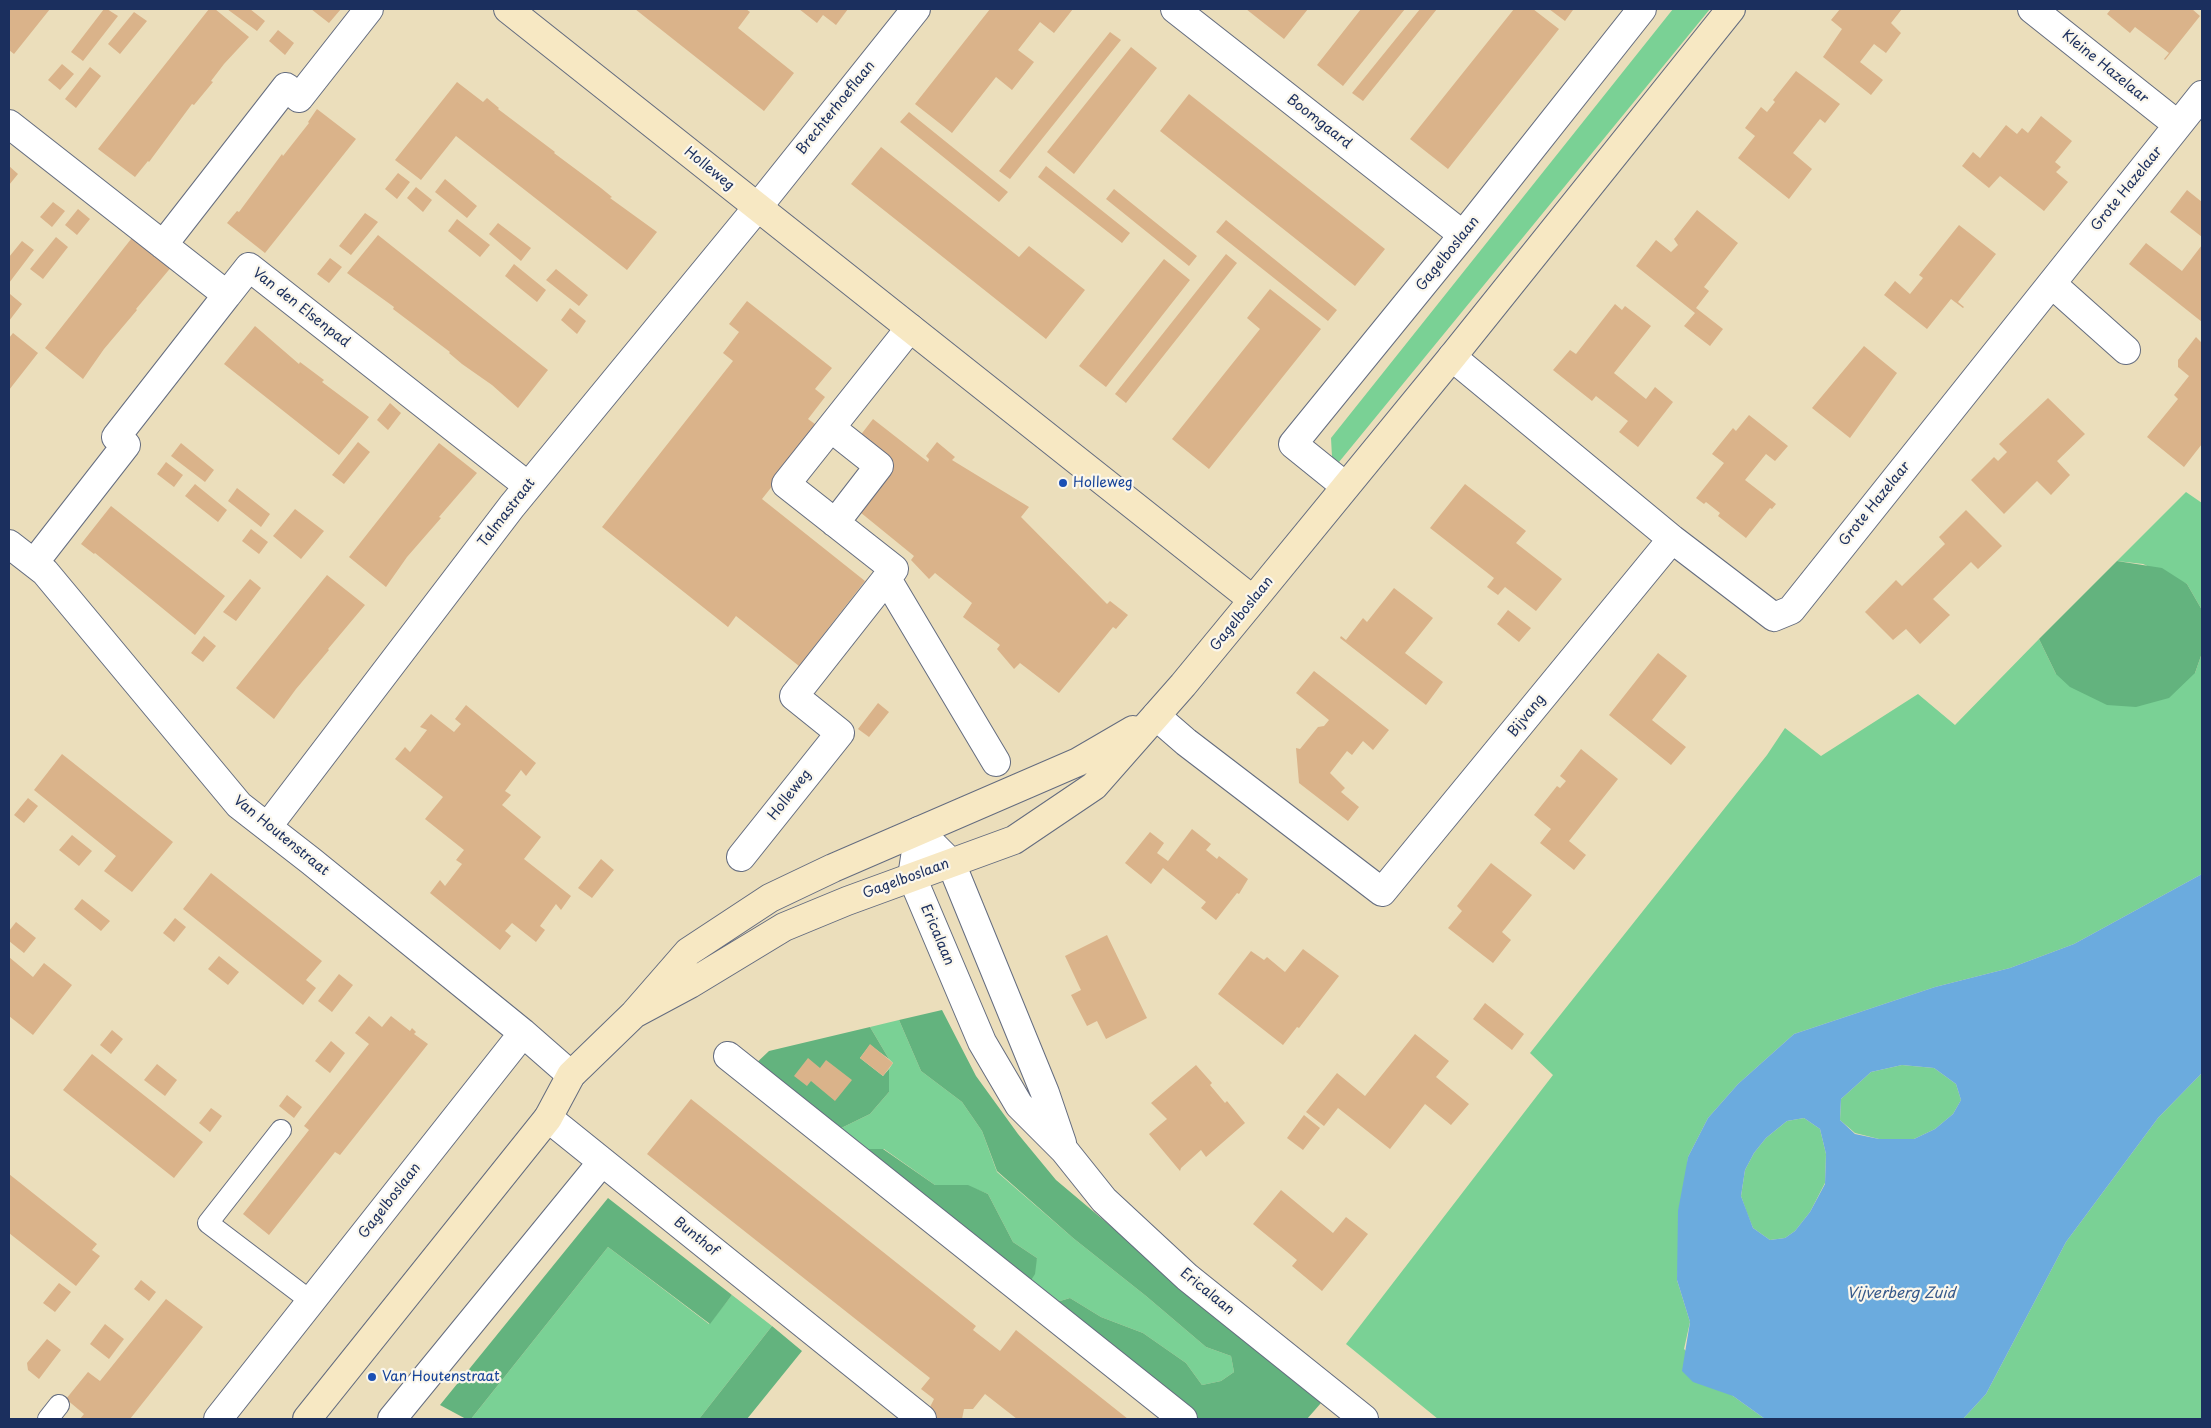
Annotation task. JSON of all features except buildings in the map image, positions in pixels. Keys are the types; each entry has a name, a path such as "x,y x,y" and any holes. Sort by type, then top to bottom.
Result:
{"street":[{"path":"163,245 286,87 299,98 369,9"},
{"name":"Holleweg","path":"508,9 1253,600"},
{"name":"Brechterhoeflaan","path":"757,208 916,9"},
{"name":"Boomgaard","path":"1175,9 1464,236"},
{"name":"Gagelboslaan","path":"1345,486 1293,444 1464,236 1642,9"},
{"name":"Gagelboslaan","path":"634,1014 690,984 784,927 1014,840 1094,786 1156,716 1253,600 1452,357 1732,9"},
{"name":"Kleine Hazelaar","path":"2032,9 2178,125"},
{"name":"Grote Hazelaar","path":"1672,540 1774,617 1791,610 2202,95"},
{"path":"9,124 227,295 116,437 126,445 34,563"},
{"name":"Talmastraat","path":"268,826 528,486 757,208"},
{"name":"Van den Elsenpad","path":"227,295 248,266 528,486"},
{"path":"2052,284 2126,350"},
{"path":"910,328 786,484 894,569 887,579 996,762"},
{"path":"1452,357 1672,540"},
{"path":"831,428 879,466 835,522"},
{"name":"Bijvang","path":"1156,716 1186,742 1382,892 1672,540"},
{"name":"Van Houtenstraat","path":"9,544 34,563 51,580 238,805 268,826 523,1033"},
{"name":"Holleweg","path":"742,857 840,732 794,696 887,579"},
{"name":"Gagelboslaan","path":"307,1419 548,1118 570,1075 634,1014 688,952 770,898 833,868 1078,762 1156,716"},
{"path":"912,877 919,831"},
{"name":"Ericalaan","path":"919,831 951,863 1045,1093 1064,1150"},
{"name":"Ericalaan","path":"912,877 982,1042 1019,1105 1064,1150 1104,1200 1187,1277 1336,1411 1364,1419"},
{"path":"523,1033 570,1075"},
{"name":"Gagelboslaan","path":"218,1419 523,1033"},
{"path":"728,1056 1183,1419"},
{"name":"Bunthof","path":"548,1118 922,1419"},
{"path":"392,1419 602,1162"}],"lane":[{"path":"281,1130 208,1223 312,1302"}],"green space":[{"path":"1673,9 1710,9 1339,462 1332,457 1331,438"},
{"path":"2186,492 2202,503 2202,610 2187,584 2143,564 2117,561"},
{"path":"2117,561 2162,568 2187,584 2202,610 2202,653 2195,673 2169,698 2136,707 2107,705 2070,687 2056,674 2039,639"},
{"path":"2039,639 2056,674 2195,673 2202,653 2202,874 2074,944 2010,968 1935,987 1794,1034 1738,1084 1708,1118 1688,1157 1677,1280 1690,1322 1684,1349 1733,1396 1765,1419 1438,1419 1346,1344 1553,1075 1530,1053 1767,755 1785,728 1821,756 1918,694 1955,725"},
{"path":"942,1010 976,1076 1018,1134 1056,1180 1321,1403 1307,1419 1192,1419 1047,1305 1070,1298 1101,1317 1143,1333 1186,1363 1202,1385 1221,1381 1234,1372 1231,1356 1206,1347 1073,1238 997,1171 982,1131 962,1102 921,1071 899,1020"},
{"path":"899,1020 921,1071 962,1102 982,1131 997,1172 1073,1238 1206,1347 1231,1356 1234,1372 1221,1381 1202,1385 1186,1363 1143,1333 1101,1317 1070,1298 1047,1305 1026,1288 1037,1258 1013,1242 988,1194 968,1186 935,1185 884,1149 851,1149 831,1133 870,1114 889,1092 889,1069 893,1063 870,1027"},
{"path":"870,1027 889,1059 870,1045 860,1058 883,1076 889,1069 889,1092 870,1114 831,1133 750,1069 769,1051"},
{"path":"1902,1065 1934,1068 1956,1084 1961,1100 1953,1114 1935,1129 1914,1139 1879,1139 1855,1133 1840,1120 1841,1099 1871,1072"},
{"path":"2202,1073 2202,1419 1963,1419 1986,1394 2066,1242 2158,1118"},
{"path":"1804,1118 1820,1129 1826,1154 1825,1183 1810,1212 1795,1231 1785,1238 1770,1240 1753,1228 1747,1213 1741,1196 1745,1170 1754,1153 1766,1138 1787,1121"},
{"path":"851,1149 883,1149 935,1185 968,1185 988,1194 1013,1242 1037,1258 1035,1274 1026,1288"},
{"path":"608,1198 732,1295 710,1324 608,1247 471,1419 466,1419 440,1405"},
{"path":"608,1247 709,1324 732,1295 772,1326 699,1419 471,1419"},
{"path":"772,1326 802,1351 747,1419 699,1419"}],"water":[{"name":"Vijverberg Zuid","path":"2202,874 2202,1073 2158,1118 2066,1242 1986,1394 1963,1419 1765,1419 1733,1396 1693,1382 1682,1371 1690,1322 1677,1280 1678,1211 1688,1157 1708,1118 1738,1084 1794,1034 1935,987 2010,968 2074,944","holes":["1902,1065 1934,1068 1956,1084 1961,1100 1953,1114 1935,1129 1914,1139 1879,1139 1855,1134 1840,1120 1841,1099 1871,1072","1804,1118 1820,1129 1826,1154 1825,1184 1810,1212 1795,1231 1785,1238 1770,1240 1753,1228 1741,1196 1745,1170 1754,1153 1766,1138 1787,1121"]}],"place":[{"name":"Holleweg","path":"1063,483"},
{"name":"Van Houtenstraat","path":"372,1377"}]}
